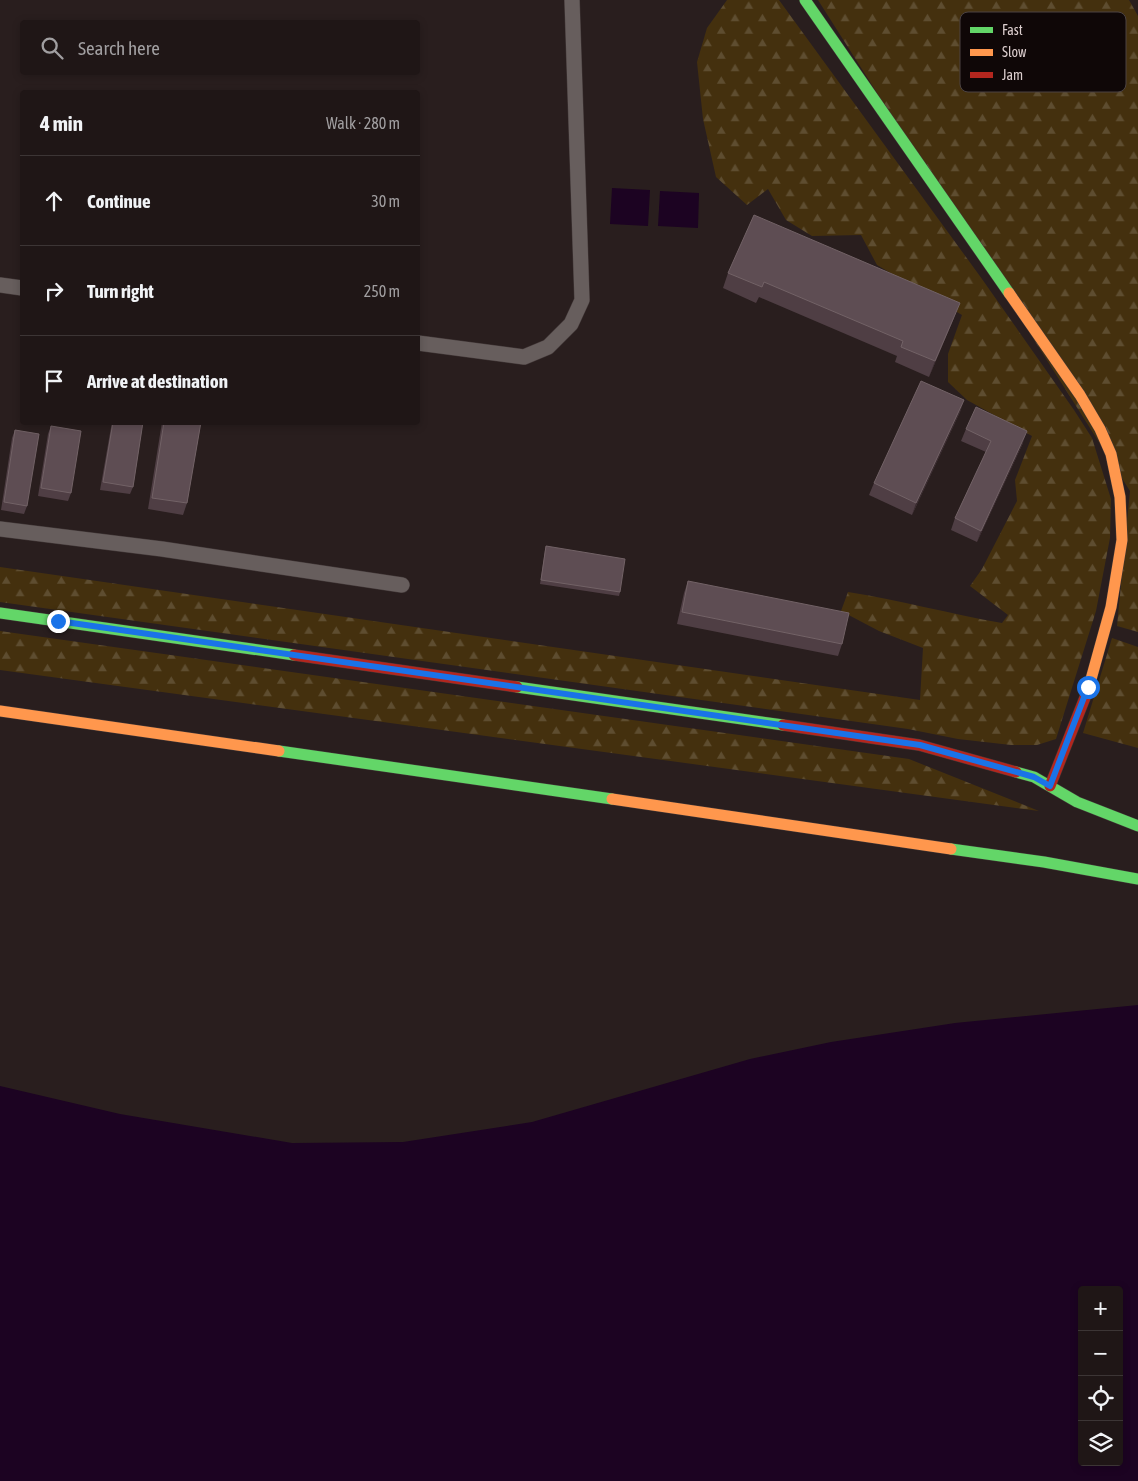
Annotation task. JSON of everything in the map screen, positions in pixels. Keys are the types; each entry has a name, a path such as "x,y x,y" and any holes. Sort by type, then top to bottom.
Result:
{"street":[{"path":"805,0 1080,395 1100,429 1111,454 1120,497 1122,540 1111,607 1088,687 1050,786"},
{"path":"0,613 920,745 1034,777 1077,802 1138,826"},
{"path":"0,711 1044,862 1138,879"}],"lane":[{"path":"420,343 524,357 548,347 571,324 582,300 572,0"},
{"path":"0,285 20,288"},
{"path":"0,529 162,549 402,585"}],"green space":[{"path":"727,0 779,0 982,279 1092,438 1111,499 1110,538 1096,611 1056,739 1037,745 1011,745 958,739 908,729 0,602 0,567 920,700 923,648 879,631 841,611 848,592 1002,623 1008,615 970,586 982,569 1017,501 1015,480 1032,436 967,400 948,382 948,354 962,315 877,265 861,235 812,236 786,220 768,189 747,205 716,177 703,119 697,62 707,28"},
{"path":"818,0 1129,0 1138,16 1138,632 1117,626 1130,491"},
{"path":"0,631 909,759 1039,811 0,670"},
{"path":"1112,638 1138,647 1138,748 1083,733"}],"shaded area":[{"path":"612,188 650,190 648,226 610,224"},
{"path":"660,191 699,193 698,228 658,226"},
{"path":"1138,1005 1138,1481 0,1481 0,1086 120,1114 292,1143 403,1142 532,1122 750,1059 831,1042 955,1023"}],"building":[{"path":"754,215 960,303 935,361 901,347 903,341 764,282 762,287 728,273"},
{"path":"921,381 964,400 916,503 874,483"},
{"path":"976,407 1027,431 981,531 955,518 991,441 966,429"},
{"path":"112,425 143,425 133,487 103,482"},
{"path":"164,425 200,425 187,503 152,498"},
{"path":"51,426 81,431 71,493 41,488"},
{"path":"15,430 39,434 27,506 4,502"},
{"path":"546,546 625,559 620,592 541,580"},
{"path":"688,581 849,613 842,644 682,612"}],"traffic: fast":[{"path":"805,0 1009,293"},
{"path":"0,613 294,655"},
{"path":"517,687 783,725"},
{"path":"279,751 612,799"},
{"path":"1016,772 1034,777 1077,802 1138,826"},
{"path":"951,849 1044,862 1138,879"}],"traffic: slow":[{"path":"1009,293 1080,395 1100,429 1111,454 1120,497 1122,540 1111,607 1088,690"},
{"path":"0,711 279,751"},
{"path":"612,799 951,849"}],"traffic: jam":[{"path":"294,655 517,687"},
{"path":"1050,786 1088,690"},
{"path":"783,725 919,745 1016,772"}],"route":[{"path":"58,621 920,745 1034,777 1050,786 1088,687"}]}
